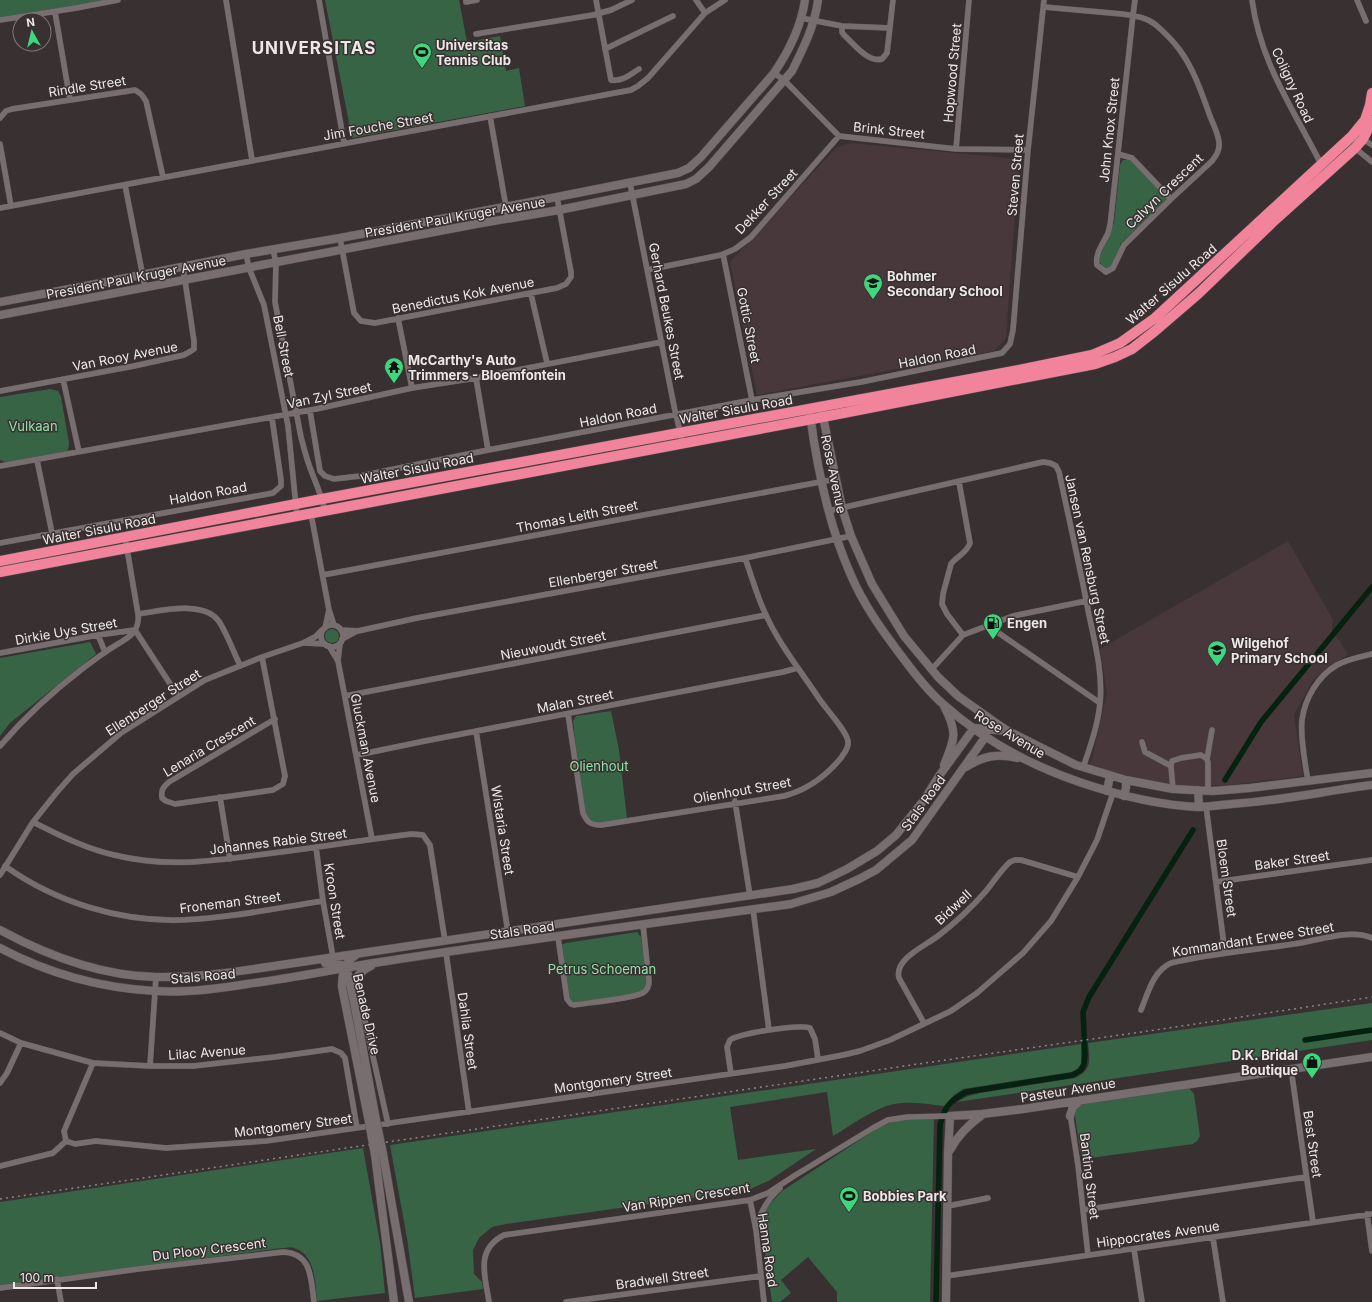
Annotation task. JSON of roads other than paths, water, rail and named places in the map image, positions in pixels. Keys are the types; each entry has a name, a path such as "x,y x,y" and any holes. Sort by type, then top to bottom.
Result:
{"highway":[{"name":"Walter Sisulu Road","path":"1158,322 1200,276 1368,122 1368,113 1372,93"},
{"path":"1332,156 1361,143 1368,122"},
{"name":"Walter Sisulu Road","path":"0,572 823,417 902,397 1093,359 1158,322 1209,284 1361,143"},
{"path":"1200,276 1209,284"},
{"name":"Walter Sisulu Road","path":"0,561 754,418 821,406 902,397"},
{"path":"754,418 756,430"},
{"path":"595,448 597,460"},
{"path":"530,460 532,472"},
{"path":"465,472 468,484"},
{"path":"386,487 388,499"},
{"path":"252,512 254,524"},
{"path":"179,526 181,538"},
{"path":"38,554 40,565"}],"street":[{"path":"0,20 55,12 118,0"},
{"path":"226,0 252,160"},
{"path":"319,0 344,143"},
{"path":"466,0 466,2 477,0"},
{"path":"596,0 611,80 618,80 626,77 639,69"},
{"path":"476,34 598,14 611,10 632,0"},
{"path":"696,0 705,13"},
{"name":"President Paul Kruger Avenue","path":"0,302 246,254 506,207 678,173 688,168 701,157 774,73 783,60 795,37 805,0"},
{"name":"President Paul Kruger Avenue","path":"0,315 508,218 559,210 686,184 696,179 720,154 792,71 800,56 814,21 818,0"},
{"path":"842,26 842,32 844,35 866,55 873,60 885,58 887,53 893,0"},
{"name":"Hopwood Street","path":"956,149 969,0"},
{"name":"Steven Street","path":"1006,351 1011,342 1013,330 1028,150 1044,0"},
{"name":"John Knox Street","path":"1096,260 1108,233 1111,221 1135,0"},
{"name":"Coligny Road","path":"1252,0 1262,45 1275,80 1322,165 1325,176"},
{"path":"1357,0 1366,21"},
{"name":"Jim Fouche Street","path":"0,208 631,90 648,78 705,13 721,1"},
{"name":"Calvyn Crescent","path":"1044,6 1133,15 1144,18 1156,25 1179,48 1186,59 1219,140 1217,155 1124,245 1113,268 1106,272 1097,265 1096,260"},
{"path":"55,12 70,100"},
{"path":"605,49 673,16"},
{"path":"801,18 842,26 890,28"},
{"name":"Brink Street","path":"774,73 784,80 840,136 956,149 1028,150"},
{"name":"Rindle Street","path":"0,118 6,111 12,109 135,90 141,94 146,102 163,177"},
{"path":"490,116 508,218"},
{"name":"Dekker Street","path":"647,270 723,254 735,249 751,236 840,136"},
{"path":"1361,143 1372,162"},
{"path":"0,144 10,206"},
{"path":"1118,154 1132,158 1171,198"},
{"name":"Gerhard Beukes Street","path":"630,183 679,432 683,444"},
{"path":"125,185 145,287"},
{"name":"Benedictus Kok Avenue","path":"340,238 354,313 361,321 375,323 531,294 562,286 566,284 571,277 557,197"},
{"name":"Bell Street","path":"273,249 276,263 275,302 305,452 322,499"},
{"name":"Bell Street","path":"246,254 249,268 264,305 286,415 294,475 297,516"},
{"name":"Gottic Street","path":"723,254 752,400"},
{"name":"Van Rooy Avenue","path":"0,391 184,356 194,349 194,341 183,267"},
{"path":"531,294 548,363"},
{"path":"10,300 13,312"},
{"path":"398,318 412,388"},
{"name":"Van Zyl Street","path":"0,466 272,418 412,388 476,378 662,342"},
{"name":"Haldon Road","path":"310,410 320,471 326,476 334,479 360,476 752,400 861,382 998,355 1006,351"},
{"path":"476,378 488,450"},
{"path":"63,379 80,452"},
{"name":"Rose Avenue","path":"821,406 842,508 851,536 881,602 904,636 931,670 973,708 1008,731 1080,767 1126,780 1173,789 1211,791 1250,788 1372,773"},
{"name":"Rose Avenue","path":"810,408 828,511 850,574 869,610 886,636 915,673 942,704 974,728 985,733 1030,762 1060,776 1124,796 1206,806 1255,802 1372,785"},
{"name":"Haldon Road","path":"0,543 273,493 280,486 281,475 272,418"},
{"path":"37,460 52,533"},
{"name":"Jansen van Rensburg Street","path":"828,511 1043,462 1056,466 1059,472 1098,658 1100,703 1092,738 1080,767"},
{"name":"Thomas Leith Street","path":"323,575 836,479"},
{"path":"959,482 970,543 966,551 951,564 942,600 944,608 963,635"},
{"path":"322,499 325,511"},
{"path":"311,514 329,610 334,625 341,630 342,634 341,641 335,646 327,645 321,638 329,610"},
{"name":"Ellenberger Street","path":"341,630 358,631 417,618 745,558 851,536"},
{"path":"0,746 12,732 72,676 131,635 135,630 138,614 125,537"},
{"name":"Olienhout Street","path":"568,714 583,813 591,824 600,825 784,796 800,791 825,775 836,764 847,749 848,740 846,734 797,668 766,615 745,558"},
{"path":"931,670 963,635 1013,616 1086,601"},
{"path":"138,614 179,609 198,609 206,612 220,622 240,665"},
{"name":"Nieuwoudt Street","path":"345,696 766,615"},
{"path":"324,629 330,625 334,625"},
{"path":"987,625 1100,703"},
{"name":"Ellenberger Street","path":"0,875 33,822 56,792 72,774 121,733 205,680 240,665 303,643 315,637 324,629"},
{"path":"135,630 178,696"},
{"name":"Dirkie Uys Street","path":"0,653 98,635 135,630"},
{"name":"Ellenberger Street","path":"341,641 358,631"},
{"path":"98,635 105,652"},
{"name":"Gluckman Avenue","path":"341,641 338,661 372,839"},
{"name":"Ellenberger Street","path":"303,643 327,645"},
{"name":"Gluckman Avenue","path":"327,645 338,661"},
{"path":"1308,781 1302,720 1309,695 1322,678 1337,665 1372,654"},
{"name":"Lenaria Crescent","path":"262,657 275,719 285,776 283,784 273,790 176,804 162,798 161,792 163,787 169,782 275,719"},
{"name":"Malan Street","path":"357,755 783,672 797,668"},
{"path":"939,776 953,744 954,734 952,723 942,704"},
{"path":"973,708 981,720 985,733 1008,731"},
{"name":"Stals Road","path":"0,930 64,960 90,967 156,977 198,976 333,958 793,889 818,882 847,869 867,857 896,835 924,800 939,776 974,728"},
{"path":"1206,806 1211,791 1207,759 1212,730"},
{"name":"Wistaria Street","path":"476,731 504,932"},
{"name":"Stals Road","path":"0,948 17,957 84,980 107,985 155,991 183,991 217,989 387,961 791,904 832,892 859,879 876,870 912,840 961,771 985,733"},
{"path":"1142,742 1145,752 1171,766"},
{"path":"961,771 974,762 992,755 1006,755 1030,762"},
{"path":"1173,789 1172,761 1201,755 1207,759"},
{"path":"1072,780 1080,767"},
{"path":"1090,786 1094,771"},
{"path":"1110,776 1110,792"},
{"path":"1317,779 1319,792"},
{"path":"1124,796 1126,780"},
{"path":"1297,782 1299,796"},
{"path":"1198,790 1206,806"},
{"name":"Montgomery Street","path":"66,1141 75,1144 96,1141 166,1148 266,1141 785,1066 860,1051 890,1040 951,1011 977,993 1023,953 1051,921 1078,877 1097,840 1110,792"},
{"path":"220,797 230,858"},
{"path":"735,803 746,896 753,909 769,1030"},
{"name":"Bloem Street","path":"1206,806 1226,952"},
{"name":"Johannes Rabie Street","path":"33,822 95,850 127,858 148,861 188,863 419,834 426,837 430,845 445,941"},
{"name":"Kroon Street","path":"316,847 323,902 333,958"},
{"path":"867,857 876,870"},
{"name":"Bidwell","path":"924,1023 899,978 898,969 904,960 944,932 985,892 1010,862 1021,860 1078,877"},
{"name":"Baker Street","path":"1216,882 1372,860"},
{"name":"Froneman Street","path":"5,866 18,876 58,896 101,910 134,917 181,920 210,918 323,902"},
{"path":"753,909 759,894"},
{"path":"563,924 557,937 566,999 574,1005 631,997 640,995 649,986 646,911"},
{"path":"631,913 633,926"},
{"path":"546,926 557,937"},
{"path":"518,930 520,942"},
{"path":"502,945 504,932"},
{"name":"Kommandant Erwee Street","path":"1141,1010 1154,978 1158,972 1165,966 1178,961 1226,952 1299,943 1349,934 1372,938"},
{"path":"455,940 456,951"},
{"path":"434,942 437,954"},
{"path":"344,969 346,963 360,953"},
{"name":"Dahlia Street","path":"446,953 469,1112"},
{"path":"387,961 369,967 357,975 353,991 359,1007 388,1124"},
{"path":"281,965 336,962 342,965 344,969"},
{"name":"Benade Drive","path":"344,969 342,974 342,987 373,1121 409,1302"},
{"name":"Benade Drive","path":"344,969 348,974 359,1007 373,1121"},
{"path":"312,974 328,974 333,976 342,987"},
{"path":"150,1066 156,977"},
{"path":"731,1074 727,1047 730,1040 739,1036 769,1030 801,1026 810,1028 815,1039 818,1060"},
{"name":"Lilac Avenue","path":"0,1033 21,1043 93,1063 150,1066 193,1066 332,1049 341,1053 345,1058 357,1128"},
{"path":"0,1083 8,1073 21,1043"},
{"name":"Pasteur Avenue","path":"949,1116 982,1114 1372,1056"},
{"path":"0,1166 53,1153 66,1141 64,1131 93,1063"},
{"name":"Best Street","path":"1291,1069 1313,1222"},
{"path":"1070,1116 1073,1107 1082,1099"},
{"name":"Banting Street","path":"1069,1101 1088,1255"},
{"path":"948,1154 954,1141 960,1133 982,1114"},
{"path":"946,1302 949,1116"},
{"name":"Van Rippen Crescent","path":"489,1302 484,1259 491,1244 504,1235 750,1200 768,1193 888,1120 908,1117 949,1116"},
{"name":"Benade Drive","path":"379,1154 394,1302"},
{"path":"756,1230 760,1214 768,1200 794,1176"},
{"path":"1083,1210 1306,1177"},
{"path":"948,1206 988,1198"},
{"name":"Hanna Road","path":"750,1200 756,1230 764,1302"},
{"path":"1370,1214 1372,1251"},
{"name":"Hippocrates Avenue","path":"946,1276 1370,1214"},
{"path":"1213,1238 1223,1302"},
{"path":"1134,1249 1142,1302"},
{"name":"Du Plooy Crescent","path":"0,1288 291,1252 302,1257 306,1262 311,1278 314,1302"},
{"name":"Bradwell Street","path":"566,1302 761,1276"},
{"path":"57,1280 61,1302"}],"waterway":[{"path":"1225,780 1261,722 1372,587"},
{"path":"936,1302 940,1125 948,1105 966,1092 1073,1075 1081,1070 1084,1064 1085,1055 1083,1012 1089,997 1193,830"},
{"path":"1305,1040 1372,1030"}],"railway":[{"path":"0,1199 1372,997"}],"place":[{"name":"Universitas Tennis Club","path":"422,69"},
{"name":"Bohmer Secondary School","path":"873,300"},
{"name":"McCarthy's Auto Trimmers - Bloemfontein","path":"394,384"},
{"name":"Engen","path":"993,640"},
{"name":"Wilgehof Primary School","path":"1217,667"},
{"name":"D.K. Bridal Boutique","path":"1312,1079"},
{"name":"Bobbies Park","path":"849,1213"}],"district":[{"name":"UNIVERSITAS","path":"314,48"}],"park label":[{"name":"Vulkaan","path":"33,426"},
{"name":"Olienhout","path":"599,766"},
{"name":"Petrus Schoeman","path":"602,969"}]}
